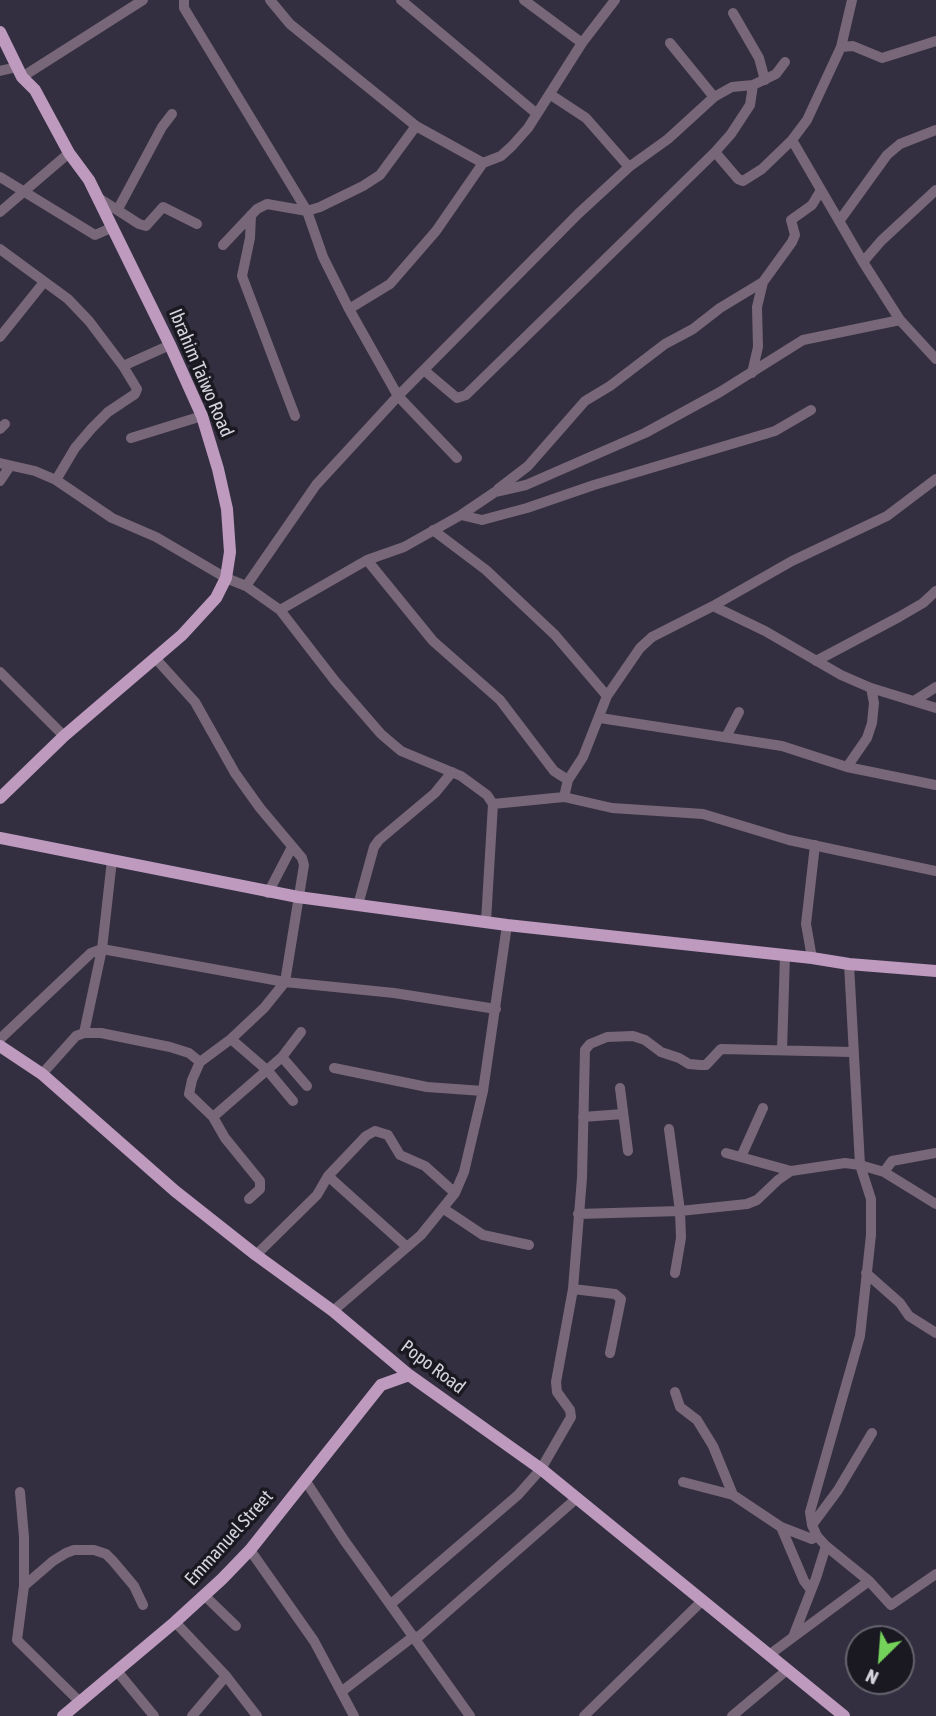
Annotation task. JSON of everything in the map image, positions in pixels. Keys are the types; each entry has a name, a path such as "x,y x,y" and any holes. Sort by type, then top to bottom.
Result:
{"main road":[{"name":"Ibrahim Taiwo Road","path":"0,32 20,72 35,90 69,153 89,180 136,273 202,416 227,509 230,552 226,578 216,598 205,610 156,659 64,736 0,797"},
{"path":"0,838 268,893 507,925 849,964 936,971"},
{"name":"Popo Road","path":"0,1046 42,1074 175,1191 333,1311 409,1375 541,1469 844,1716"},
{"path":"381,1385 387,1367 382,1353"},
{"path":"381,1385 409,1375"},
{"name":"Emmanuel Street","path":"62,1716 175,1622 250,1549 381,1385"}],"street":[{"path":"0,71 20,72 143,0"},
{"path":"184,0 184,8 307,211 323,257 398,396 457,458"},
{"path":"401,0 537,114"},
{"path":"524,0 582,43"},
{"path":"349,309 390,284 436,231 483,163 501,156 512,146 551,94 582,43 615,0"},
{"path":"715,152 738,179 743,181 762,169 792,140 807,120 841,47 852,0"},
{"path":"268,1 290,24 416,126 483,163"},
{"path":"733,13 759,58 765,80"},
{"path":"841,47 853,46 882,58 936,41"},
{"path":"670,43 714,97"},
{"path":"247,586 316,485 398,396 578,214 629,167 668,139 714,97 732,87 753,85 765,80 776,74 785,62"},
{"path":"425,371 457,398 466,395 715,152 750,105 753,85"},
{"path":"551,94 586,118 629,167"},
{"path":"118,209 162,127 172,114"},
{"path":"223,245 251,215 267,204 307,211 380,176 416,126"},
{"path":"840,220 887,155 900,144 936,130"},
{"path":"792,140 900,320 935,357"},
{"path":"0,212 69,153"},
{"path":"0,177 95,234 111,228"},
{"path":"280,610 367,560 404,547 495,492 528,466 584,401 610,386 665,344 693,329 720,308 762,282 789,249 795,235 791,220 812,205 821,190"},
{"path":"863,262 881,241 936,190"},
{"path":"97,197 146,226 163,207 197,224"},
{"path":"251,215 250,238 242,276 295,416"},
{"path":"0,249 68,299 89,321 137,389 135,394 108,412 92,428 75,448 56,480"},
{"path":"0,337 44,282"},
{"path":"752,373 758,347 757,307 762,282"},
{"path":"495,492 526,485 645,433 752,373 803,340 900,320"},
{"path":"123,366 170,345"},
{"path":"461,515 482,520 527,508 775,431 811,410"},
{"path":"131,438 202,416"},
{"path":"0,481 5,464 56,480 112,518 156,537 226,578 247,586 280,610 334,681 381,734 401,751 452,772 487,795 493,804 486,921"},
{"path":"564,797 568,780 583,757 607,696 640,648 652,637 792,561 887,516 936,479"},
{"path":"433,530 486,570 555,635 607,696"},
{"path":"367,560 433,641 500,700 555,771 568,780"},
{"path":"816,662 914,608 936,591"},
{"path":"713,606 765,631 841,676 936,708"},
{"path":"156,659 195,702 235,773 302,858 304,865 285,982 264,1008 231,1039 200,1062 189,1094 214,1117 225,1138 260,1181 260,1189 249,1199"},
{"path":"0,672 64,736"},
{"path":"914,701 936,687"},
{"path":"847,767 867,738 872,723 874,703 871,688"},
{"path":"726,737 739,712"},
{"path":"600,718 782,746 847,767 936,785"},
{"path":"358,905 374,847 435,793 452,772"},
{"path":"493,804 564,797 612,808 702,814 815,845 936,871"},
{"path":"812,958 806,924 815,845"},
{"path":"268,893 292,847"},
{"path":"84,1033 102,949 112,860"},
{"path":"333,1311 407,1247 444,1209 455,1193 464,1172 483,1091 507,925"},
{"path":"0,1039 91,953 102,949 285,982 394,993 496,1009"},
{"path":"782,1050 785,955"},
{"path":"849,964 860,1165 871,1199 871,1235 860,1336 810,1512 817,1536 869,1581 891,1605 936,1574"},
{"path":"214,1117 282,1058 301,1032"},
{"path":"42,1074 76,1036 84,1033 100,1033 170,1047 190,1054 200,1062"},
{"path":"391,1604 518,1495 541,1469 571,1417 570,1410 557,1392 556,1382 573,1289 582,1178 585,1050 596,1039 633,1036 689,1065 706,1065 721,1049 852,1052"},
{"path":"231,1039 268,1071 293,1101"},
{"path":"282,1058 307,1086"},
{"path":"334,1068 427,1087 483,1091"},
{"path":"620,1088 628,1151"},
{"path":"741,1157 763,1108"},
{"path":"583,1117 623,1114"},
{"path":"669,1129 680,1211 681,1237 675,1273"},
{"path":"256,1255 317,1195 328,1176 366,1136 375,1131 388,1135 400,1155 425,1166 455,1193"},
{"path":"726,1153 791,1171 845,1163 860,1165 884,1172 936,1204"},
{"path":"884,1172 892,1161 936,1153"},
{"path":"578,1214 680,1211 747,1204 757,1200 791,1171"},
{"path":"328,1176 407,1247"},
{"path":"444,1209 483,1235 529,1245"},
{"path":"866,1273 900,1303 909,1316 936,1333"},
{"path":"573,1289 615,1294 621,1299 610,1353"},
{"path":"675,1392 680,1407 697,1420 713,1446 733,1495"},
{"path":"812,1525 838,1490 872,1433"},
{"path":"305,1480 344,1540 470,1716"},
{"path":"683,1482 733,1495 781,1527 812,1539 817,1536"},
{"path":"20,1492 24,1586 17,1640 80,1702"},
{"path":"341,1692 415,1638 577,1498"},
{"path":"781,1527 804,1581 811,1590"},
{"path":"793,1637 826,1546"},
{"path":"250,1549 314,1641 354,1716"},
{"path":"24,1586 65,1553 94,1550 106,1554 113,1561 134,1586 143,1605"},
{"path":"769,1655 869,1581"},
{"path":"204,1595 236,1626"},
{"path":"584,1716 703,1600"},
{"path":"175,1622 226,1676 257,1716"},
{"path":"732,1716 787,1670"},
{"path":"117,1671 154,1716"},
{"path":"192,1716 226,1676"}]}
